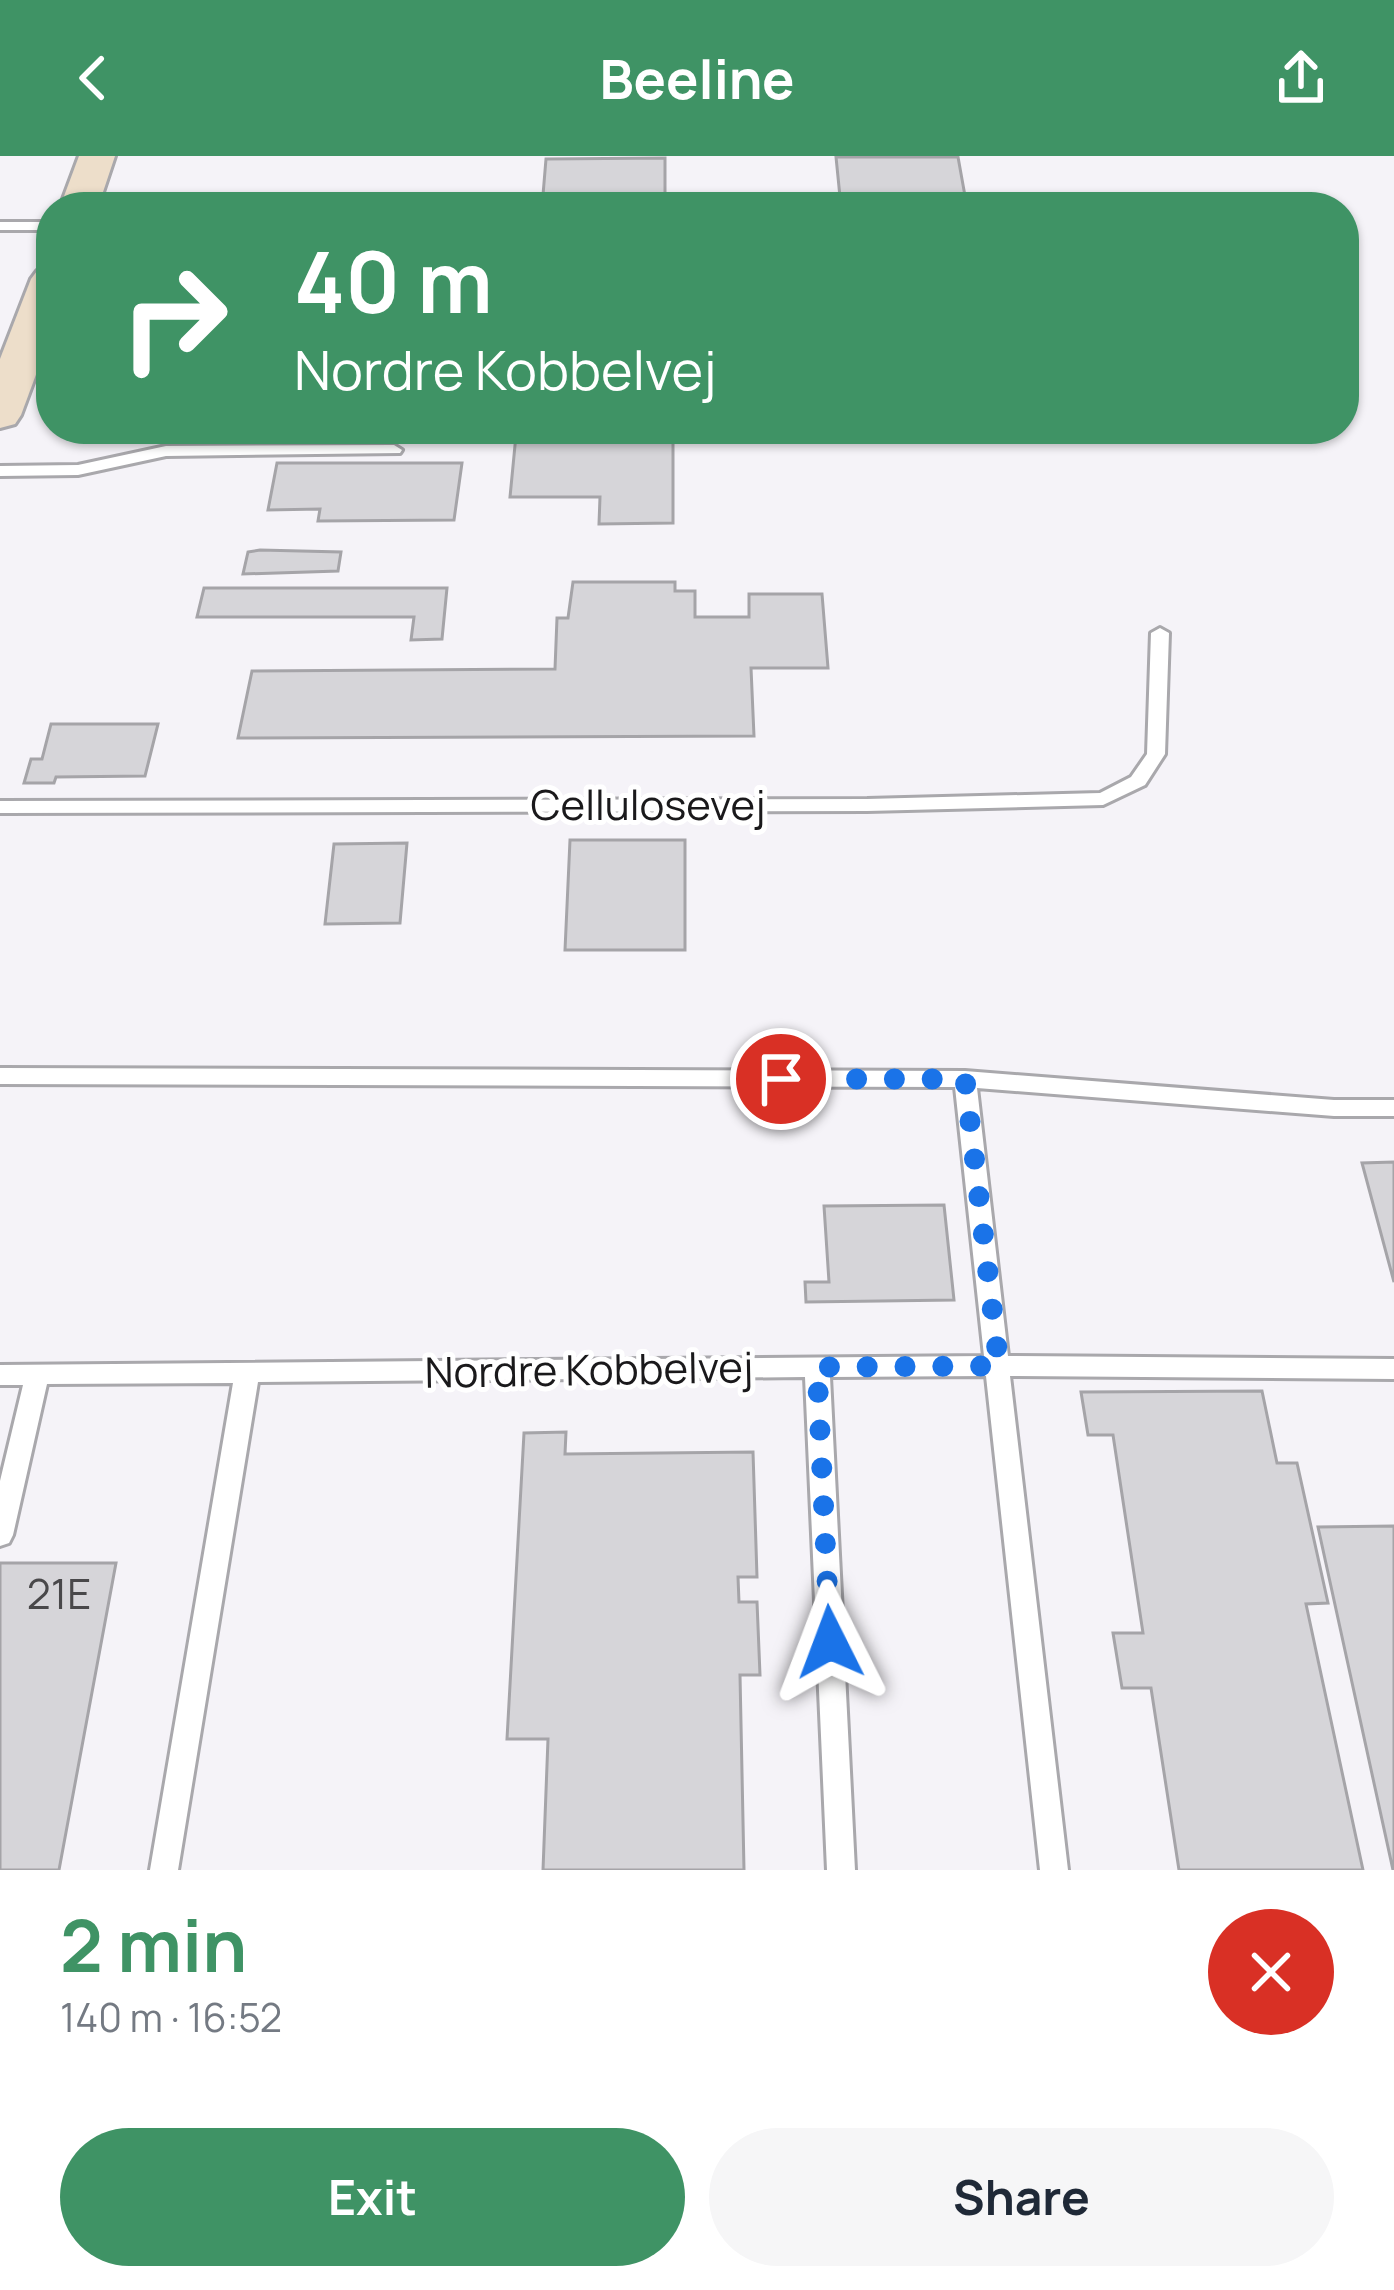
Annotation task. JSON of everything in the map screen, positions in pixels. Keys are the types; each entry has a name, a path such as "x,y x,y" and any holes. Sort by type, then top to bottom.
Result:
{"street":[{"path":"84,192 97,156"},
{"path":"0,415 36,323"}],"lane":[{"path":"0,226 36,226"},
{"path":"0,471 78,470 166,451 394,450"},
{"name":"Cellulosevej","path":"0,807 1103,800 1138,782 1156,754 1160,633"},
{"path":"0,1076 965,1079 1334,1108 1394,1108"},
{"path":"965,1079 1054,1870"},
{"name":"Nordre Kobbelvej","path":"0,1375 999,1366 1394,1369"},
{"path":"817,1367 841,1870"},
{"path":"164,1870 247,1373"},
{"path":"0,1535 37,1375"}],"building":[{"path":"836,157 958,157 964,192 840,192"},
{"path":"665,158 665,192 543,192 546,159"},
{"path":"515,444 673,444 673,523 599,524 600,497 510,497"},
{"path":"277,463 462,463 454,520 318,521 320,509 268,510"},
{"path":"248,552 341,552 338,571 243,574"},
{"path":"573,582 675,582 675,591 695,591 695,617 749,617 749,594 822,594 828,668 751,668 754,736 238,738 252,671 555,669 557,618 568,618"},
{"path":"204,588 447,588 442,639 411,640 414,617 197,617"},
{"path":"51,724 158,724 145,776 56,777 54,783 24,783 31,759 42,759"},
{"path":"570,840 685,840 685,950 565,950"},
{"path":"407,843 400,923 325,924 334,844"},
{"path":"1394,1162 1394,1282 1362,1163"},
{"path":"944,1205 954,1300 806,1302 805,1282 829,1282 824,1206"},
{"path":"1262,1391 1277,1463 1297,1463 1328,1603 1306,1604 1363,1870 1179,1870 1151,1688 1122,1688 1113,1633 1143,1633 1113,1435 1088,1435 1081,1392"},
{"path":"566,1432 565,1454 753,1452 757,1577 738,1577 739,1602 757,1602 760,1675 740,1675 744,1870 543,1870 548,1739 507,1739 524,1433"},
{"path":"1394,1526 1394,1870 1393,1870 1318,1527"},
{"path":"0,1563 116,1563 59,1870 0,1870"}],"route":[{"path":"781,1079 965,1079 999,1366 817,1367 830,1642"}]}
